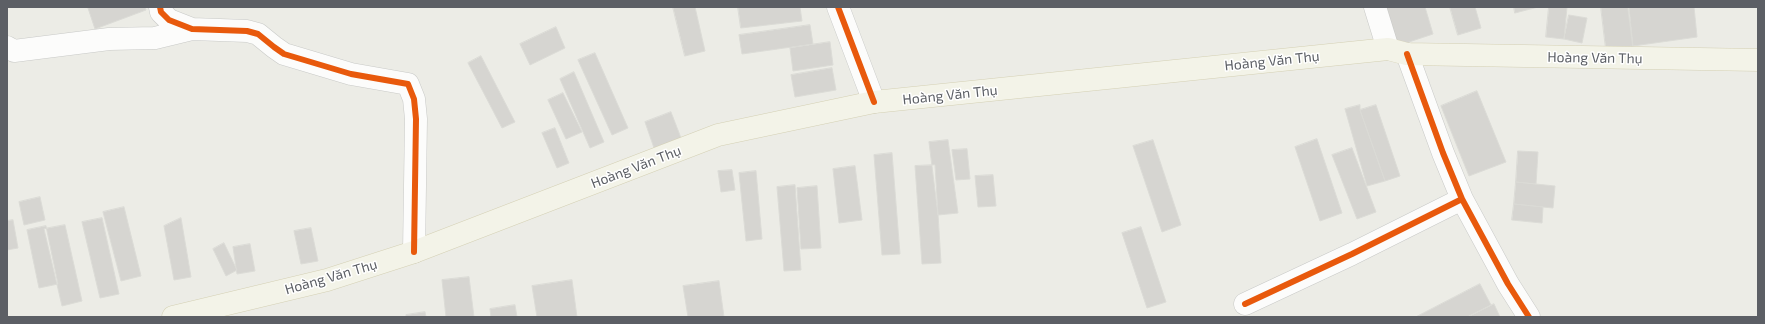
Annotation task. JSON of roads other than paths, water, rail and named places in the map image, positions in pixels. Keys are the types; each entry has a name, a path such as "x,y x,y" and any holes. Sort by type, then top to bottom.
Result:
{"main road":[{"name":"Hoàng Văn Thụ","path":"174,317 326,280 414,252 718,136 874,102 1397,52 1758,60"}],"street":[{"path":"160,7 162,12 169,20 192,29"},
{"path":"838,7 874,102"},
{"path":"1375,7 1397,52 1462,199 1508,284 1529,317"},
{"path":"7,47 14,51 109,39 155,38 192,29 247,31 258,34 284,54 351,74 408,84 414,99 416,119 414,252"},
{"path":"1245,304 1352,254 1462,199"}]}
